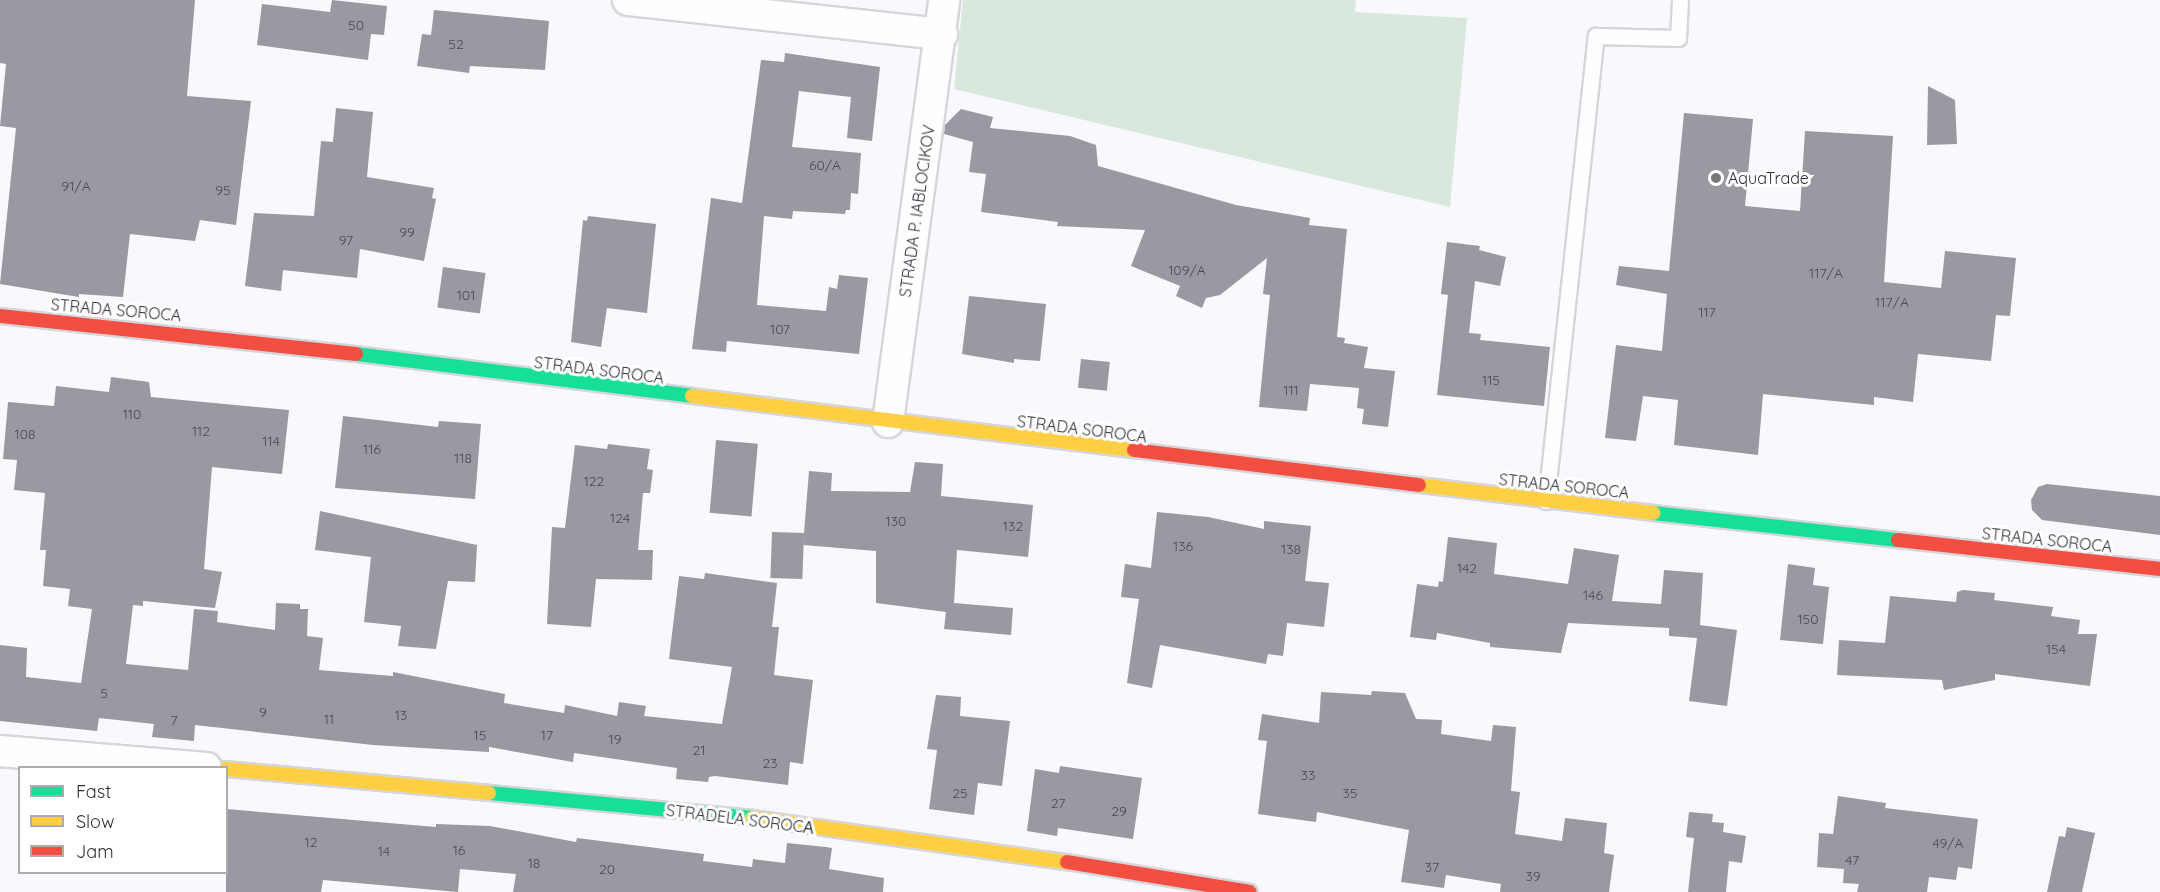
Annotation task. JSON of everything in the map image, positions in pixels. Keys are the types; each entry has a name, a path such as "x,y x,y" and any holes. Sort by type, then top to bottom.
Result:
{"street":[{"path":"628,0 942,34"},
{"name":"STRADA P. IABLOCIKOV","path":"888,422 942,34 944,0"},
{"name":"STRADA SOROCA","path":"0,316 177,332 888,422 1546,501 2160,569"},
{"path":"0,750 184,766"},
{"name":"STRADELA SOROCА","path":"228,770 743,817 1011,853 1250,892"}],"lane":[{"path":"1546,501 1596,36 1678,38 1680,0"}],"shaded area":[{"path":"963,0 1356,0 1355,12 1467,18 1450,207 954,89"}],"building":[{"path":"0,0 195,0 187,96 251,101 236,225 200,220 195,241 130,234 123,297 79,294 79,297 0,284 16,128 0,126 6,64 0,63"},
{"path":"332,0 387,6 384,35 371,34 368,60 257,45 262,4 330,12"},
{"path":"434,10 549,21 545,70 470,66 469,73 417,66 422,34 431,35"},
{"path":"785,53 880,67 872,141 847,138 851,97 799,91 792,147 861,153 858,194 851,193 850,210 846,210 845,214 793,211 792,219 764,216 757,305 826,311 829,287 837,289 839,275 868,278 859,354 727,341 726,352 692,349 711,198 742,203 761,60 784,62"},
{"path":"1928,86 1955,100 1957,144 1927,145"},
{"path":"336,108 373,112 367,177 434,188 432,198 436,199 424,261 360,249 357,278 283,270 281,291 245,286 254,213 314,216 321,141 333,142"},
{"path":"961,109 993,117 990,128 1070,136 1096,145 1098,166 1236,205 1310,218 1309,225 1347,229 1337,337 1345,338 1344,343 1368,347 1364,368 1395,371 1388,427 1362,424 1364,409 1357,408 1359,388 1310,384 1307,411 1259,407 1270,295 1263,294 1267,258 1220,295 1206,298 1202,308 1176,296 1180,286 1131,266 1145,230 1057,226 1058,222 981,212 986,174 969,172 973,142 944,134 945,125"},
{"path":"1684,113 1753,119 1745,206 1800,211 1805,131 1893,136 1884,282 1941,288 1945,251 2016,258 2010,316 1996,315 1991,361 1918,354 1913,402 1874,397 1874,405 1763,394 1758,455 1674,445 1678,400 1643,396 1636,441 1605,438 1616,345 1662,351 1667,294 1616,285 1619,266 1669,271"},
{"path":"588,216 656,224 647,313 607,308 601,347 571,342 583,220 587,221"},
{"path":"1447,242 1480,246 1479,250 1506,257 1500,286 1475,281 1469,333 1481,334 1480,340 1550,347 1544,406 1437,395 1448,295 1441,294"},
{"path":"443,267 486,273 480,314 437,308"},
{"path":"969,296 1046,304 1040,361 1014,359 1014,363 962,354"},
{"path":"1081,359 1110,362 1107,391 1078,388"},
{"path":"111,377 149,382 151,397 289,410 282,474 212,467 204,569 222,572 215,608 143,601 143,606 133,605 126,664 188,670 194,609 218,611 217,622 275,630 276,603 300,604 300,609 308,609 307,636 323,638 319,670 393,676 393,672 505,694 504,703 564,713 565,705 617,716 619,702 646,706 644,716 722,724 732,667 669,659 679,576 704,579 705,573 777,583 772,627 779,627 774,675 813,680 803,764 790,762 788,785 715,776 709,777 708,782 676,779 677,768 574,753 573,762 489,747 489,752 373,745 195,725 194,741 152,737 154,724 99,718 97,731 0,721 0,645 27,648 26,677 81,683 92,609 68,606 70,589 43,586 46,550 40,550 45,493 14,490 17,460 3,459 8,402 54,406 56,386 109,392"},
{"path":"343,416 438,427 439,421 481,424 475,499 335,488"},
{"path":"716,440 758,444 751,516 710,513"},
{"path":"608,444 650,449 647,469 653,470 650,493 643,493 638,550 653,550 652,580 596,579 591,627 547,624 552,527 565,528 575,445 607,449"},
{"path":"915,462 943,464 941,496 1033,505 1028,557 957,550 954,603 1013,608 1011,635 944,629 946,612 876,603 876,551 803,545 809,471 832,473 831,491 910,492"},
{"path":"2047,484 2160,496 2160,535 2042,520 2032,510 2031,500 2038,487"},
{"path":"320,511 477,545 475,582 448,581 436,649 398,646 401,626 364,622 371,557 315,550"},
{"path":"1157,512 1208,517 1264,529 1264,521 1311,526 1305,581 1329,583 1324,627 1287,623 1283,656 1268,654 1266,664 1160,645 1152,688 1127,683 1139,599 1121,597 1125,564 1151,568"},
{"path":"772,532 804,533 802,579 770,578"},
{"path":"1448,537 1497,543 1494,574 1568,584 1574,548 1619,555 1612,601 1661,604 1664,570 1703,573 1700,625 1737,630 1727,706 1689,701 1697,638 1669,636 1669,628 1568,623 1561,653 1490,647 1490,643 1437,633 1436,640 1410,637 1417,584 1438,587 1439,581 1443,582"},
{"path":"1788,564 1815,568 1813,585 1829,587 1823,644 1780,640"},
{"path":"1963,590 1995,593 1994,600 2053,607 2051,616 2080,620 2078,634 2097,634 2090,686 1995,674 1995,680 1944,690 1942,680 1837,675 1839,640 1885,643 1890,596 1956,602 1957,592"},
{"path":"1372,691 1405,693 1416,719 1442,720 1441,734 1491,741 1493,725 1516,727 1511,791 1520,792 1515,834 1562,841 1565,818 1607,823 1604,853 1614,855 1609,892 1500,892 1501,884 1446,875 1444,888 1401,882 1409,830 1317,812 1316,822 1258,814 1267,741 1258,740 1262,714 1319,723 1321,692 1371,695"},
{"path":"936,695 961,697 960,716 1010,721 1002,786 978,783 974,815 929,809 937,750 927,749"},
{"path":"1060,766 1142,778 1133,839 1058,828 1057,836 1027,831 1035,769 1059,773"},
{"path":"1838,796 1886,803 1885,808 1978,819 1972,869 1958,867 1956,880 1929,877 1927,892 1857,892 1859,884 1843,883 1844,869 1817,867 1819,833 1833,834"},
{"path":"228,809 436,827 436,824 490,826 576,842 577,838 704,854 703,861 752,867 753,859 785,863 787,843 826,847 832,848 829,869 884,878 883,892 513,892 516,874 460,869 458,892 323,880 321,892 226,892"},
{"path":"1689,812 1713,814 1712,822 1724,823 1723,832 1746,836 1742,863 1729,861 1726,892 1688,892 1694,838 1686,837"},
{"path":"2067,827 2095,833 2082,892 2047,892 2059,836 2065,837"}],"traffic: fast":[{"path":"356,354 692,396"},
{"path":"1653,513 1898,540"},
{"path":"489,793 752,818"}],"traffic: slow":[{"path":"692,396 1134,450"},
{"path":"1419,485 1653,513"},
{"path":"228,769 489,793"},
{"path":"752,818 1067,862"}],"traffic: jam":[{"path":"0,316 356,354"},
{"path":"1134,450 1419,485"},
{"path":"1898,540 2160,569"},
{"path":"1067,862 1250,892"}],"place":[{"name":"AquaTrade","path":"1716,178"}]}
